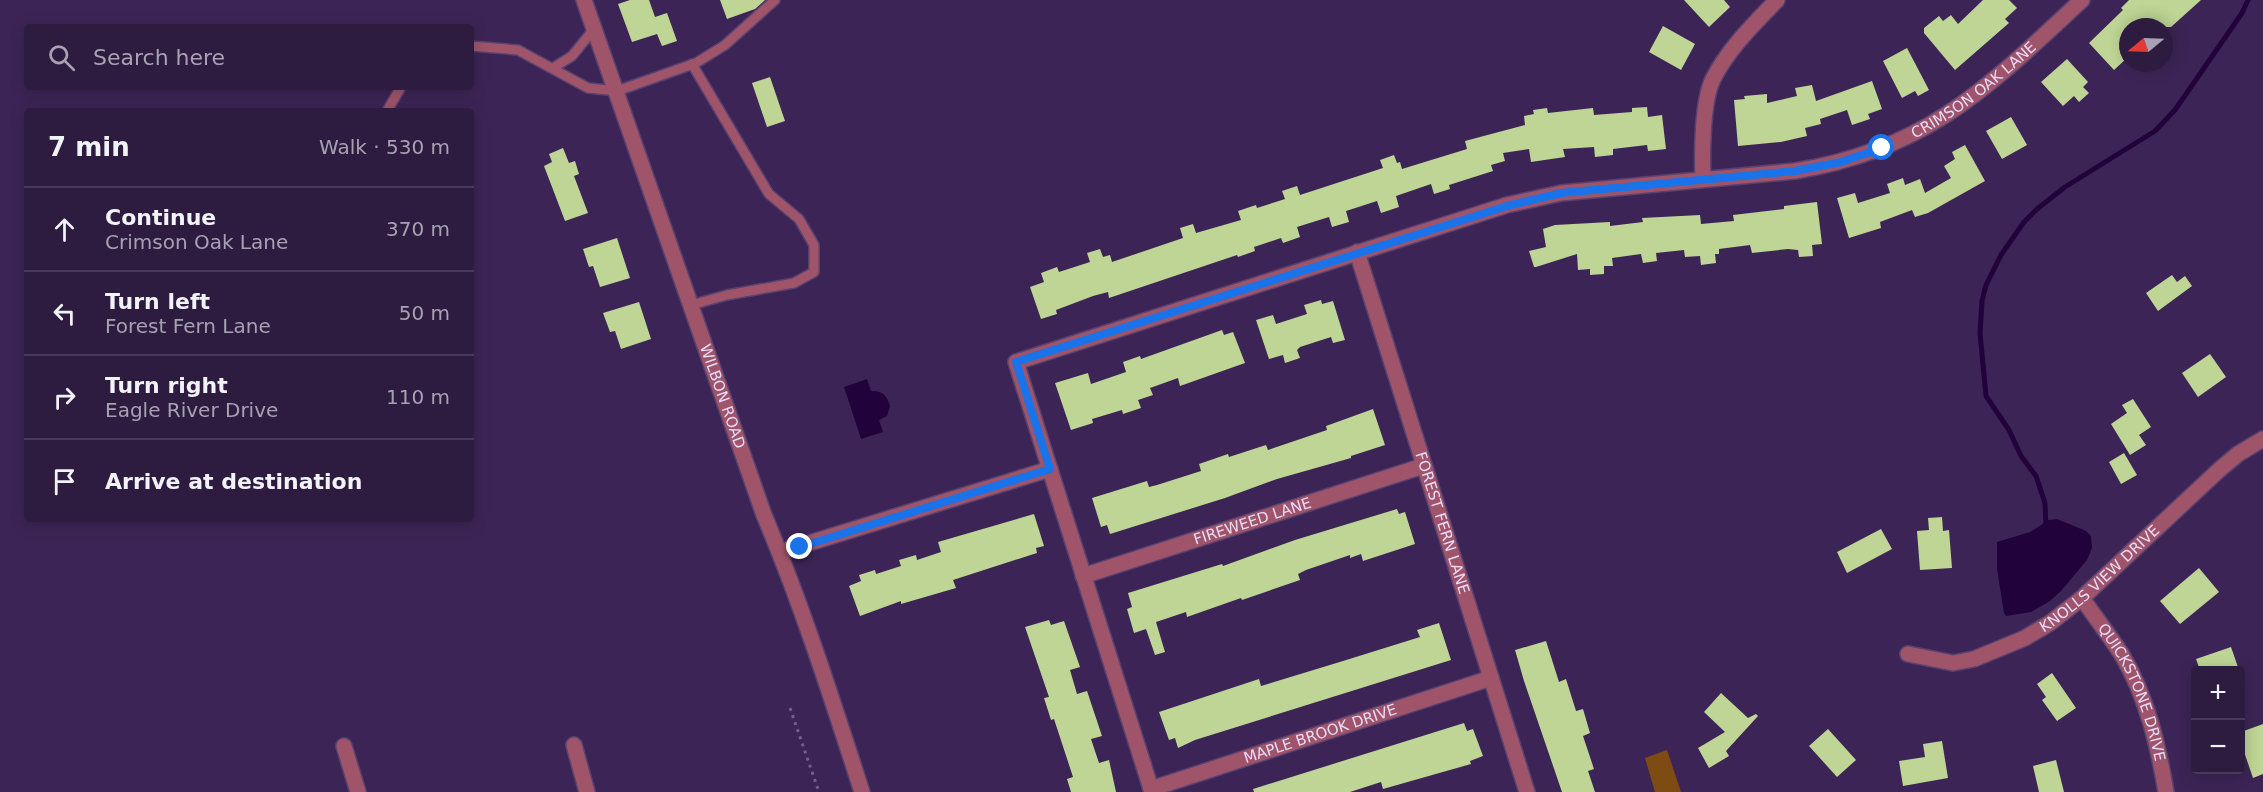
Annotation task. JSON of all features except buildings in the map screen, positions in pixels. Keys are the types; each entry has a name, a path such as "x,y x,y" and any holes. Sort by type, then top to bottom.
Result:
{"street":[{"name":"WILBON ROAD","path":"584,0 764,514 780,552 828,687 862,792"},
{"path":"1703,179 1701,147 1713,80 1740,39 1777,0"},
{"name":"CRIMSON OAK LANE","path":"1050,469 1016,362 1507,206 1561,193 1819,168 1864,156 1903,140 1942,119 1972,98 1998,78 2082,0"},
{"name":"FOREST FERN LANE","path":"1357,252 1527,792"},
{"name":"KNOLLS VIEW DRIVE","path":"1908,654 1953,663 1974,658 2025,638 2050,623 2082,598 2219,470 2238,454 2263,439"},
{"name":"FIREWEED LANE","path":"1083,576 1423,466"},
{"path":"780,552 1050,469 1151,791"},
{"name":"QUICKSTONE DRIVE","path":"2082,598 2122,655 2135,681 2153,730 2166,792"},
{"name":"MAPLE BROOK DRIVE","path":"1151,791 1491,678"},
{"path":"344,746 358,792"},
{"path":"574,746 587,792"}],"lane":[{"path":"474,46 518,50 588,88 617,92 692,64 724,45 775,0"},
{"path":"554,68 572,56 594,29"},
{"path":"691,305 727,295 794,283 814,272 814,245 799,219 769,194 692,64"},
{"path":"389,108 399,90"}],"path":[{"path":"790,708 819,792"}],"shaded area":[{"path":"867,379 871,391 883,394 890,406 887,416 879,420 883,432 861,439 844,387"},
{"path":"2057,519 2086,531 2091,536 2092,548 2087,560 2050,601 2031,612 2006,616 1997,569 1997,542 2030,532 2049,520"},
{"path":"1667,750 1681,792 1655,792 1645,758"}],"waterway":[{"path":"2046,528 2045,503 2036,476 2021,456 2009,430 1986,396 1980,333 1982,301 1986,285 2001,255 2024,222 2037,209 2065,187 2155,131 2175,110 2242,13 2248,0"}],"route":[{"path":"800,547 1050,469 1016,362 1507,206 1561,193 1819,168 1864,156 1882,148"}]}
